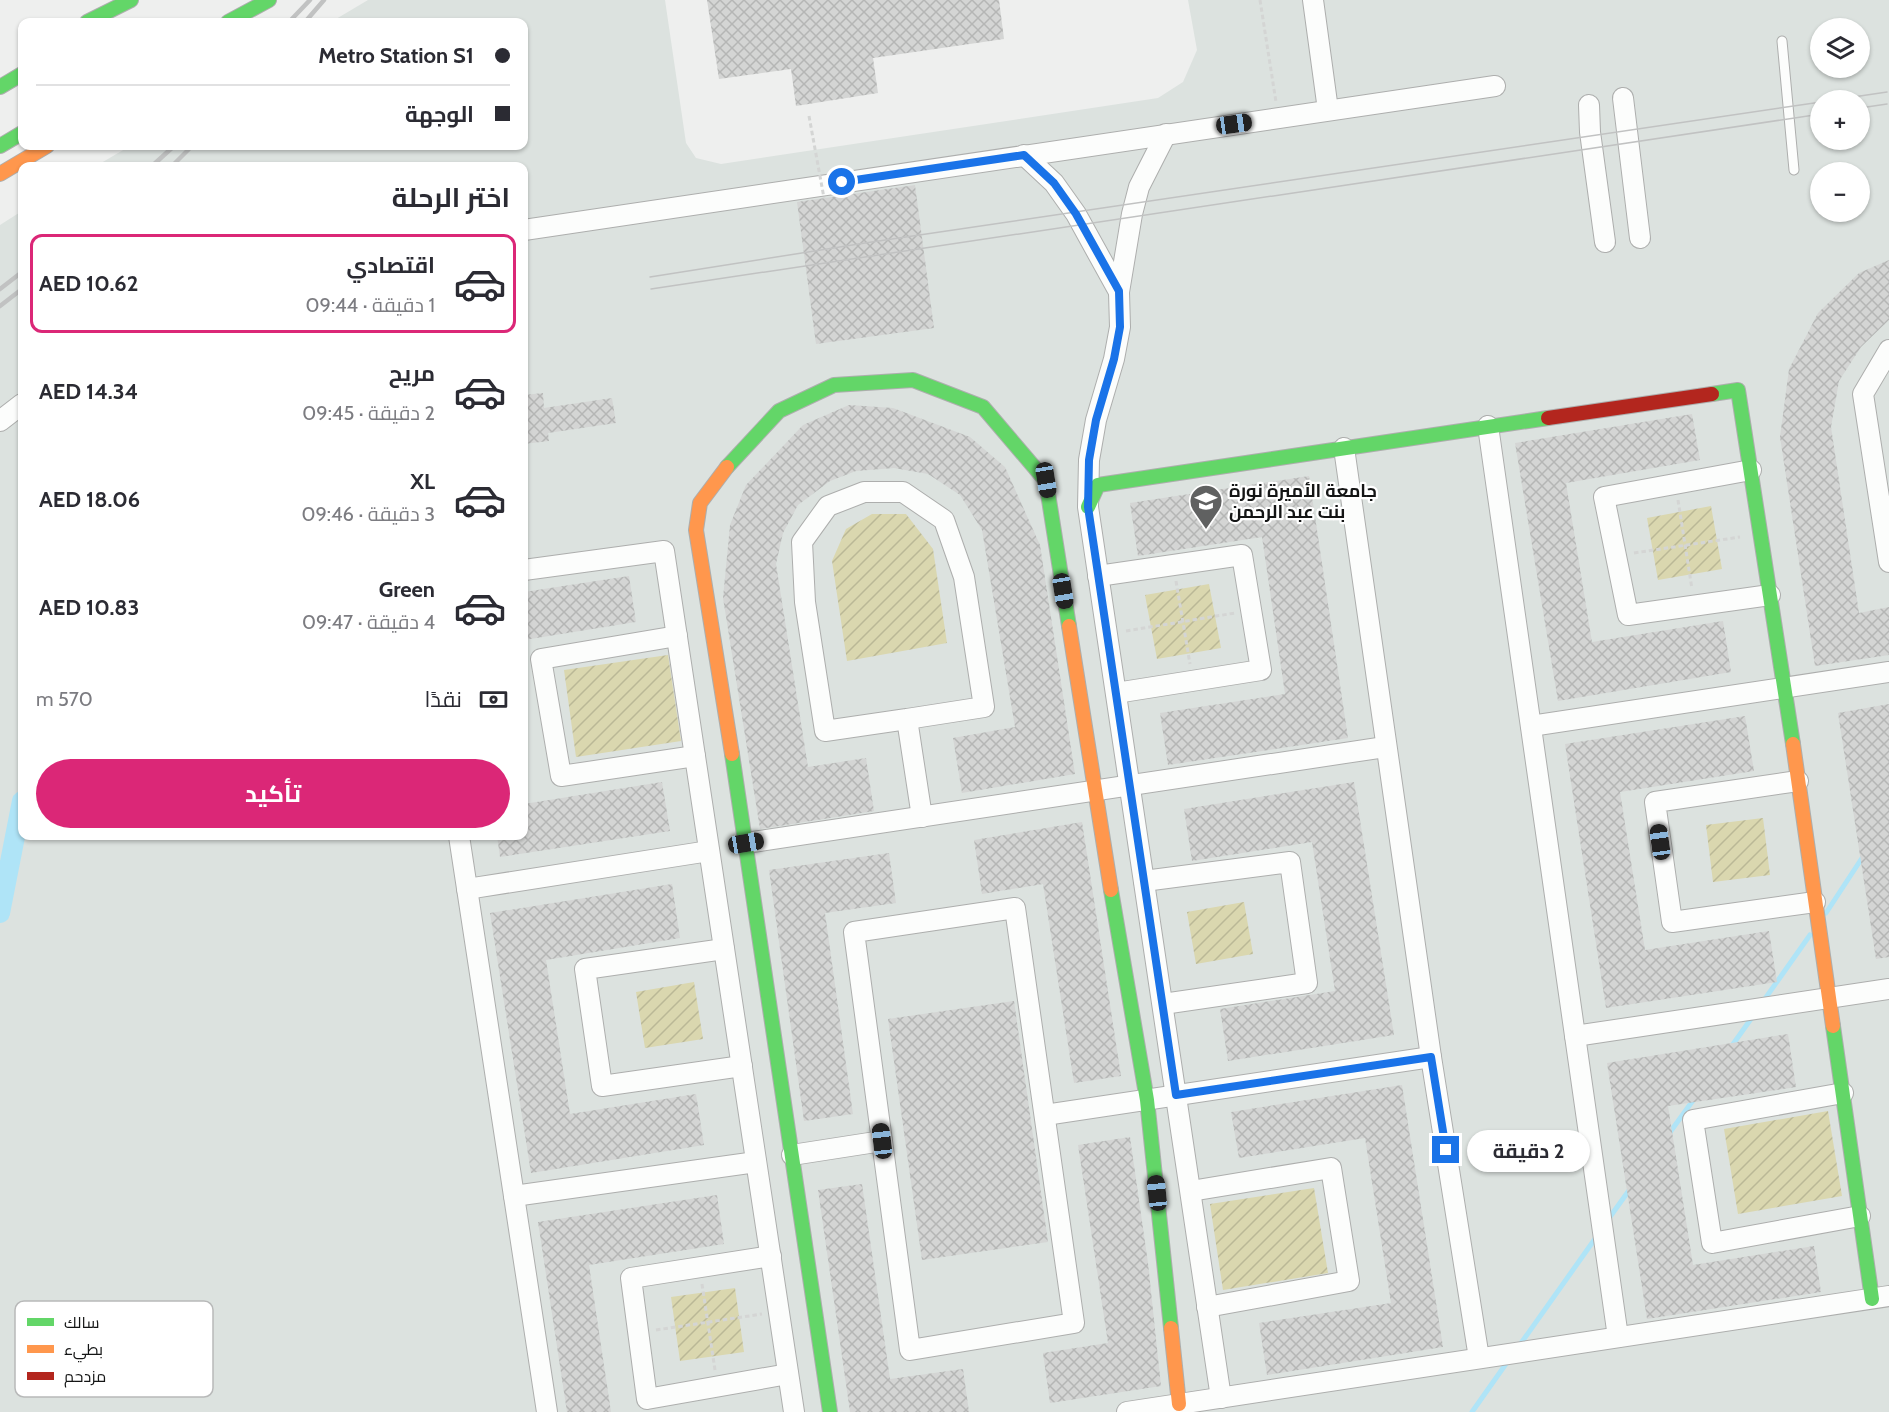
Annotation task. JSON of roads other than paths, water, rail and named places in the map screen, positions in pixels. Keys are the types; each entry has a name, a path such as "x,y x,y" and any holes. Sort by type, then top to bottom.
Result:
{"street":[{"path":"235,18 269,0"},
{"path":"256,18 286,0"},
{"path":"1313,0 1328,110"},
{"path":"98,18 138,3"},
{"path":"119,18 138,3"},
{"path":"0,87 18,76"},
{"path":"528,229 1495,86"},
{"path":"1623,98 1640,238"},
{"path":"1589,105 1590,132 1605,242"},
{"path":"1166,134 1139,187 1122,262 1119,291 1120,327 1114,359 1096,420 1089,460 1088,507 1221,1398"},
{"path":"0,146 18,135"},
{"path":"20,162 40,150"},
{"path":"1024,155 1054,183 1070,206 1119,291"},
{"path":"0,174 18,163"},
{"path":"1889,350 1863,394 1889,562"},
{"path":"830,1412 746,843 696,530 700,503 724,470 779,411 834,384 913,380 983,407 1046,480 1094,791 1147,1100 1179,1404"},
{"path":"1088,507 1098,485 1738,390 1785,688 1860,1216 1881,1297 1127,1412"},
{"path":"1488,426 1618,1337"},
{"path":"1344,448 1385,747 1479,1359"},
{"path":"1751,470 1605,496 1628,615 1770,595"},
{"path":"864,492 903,492 944,520 964,577 984,707 907,718 825,730 804,602 802,542 828,506 864,492"},
{"path":"528,569 664,551 794,1412"},
{"path":"1098,576 1242,555 1261,670 1116,693"},
{"path":"677,636 541,659 561,776 695,756"},
{"path":"1531,726 1889,672"},
{"path":"907,718 922,817"},
{"path":"746,843 1385,747"},
{"path":"1798,782 1655,802 1672,922 1815,902"},
{"path":"460,840 547,1412"},
{"path":"467,889 709,851"},
{"path":"1144,881 1290,862 1307,984 1163,1004"},
{"path":"1016,908 1074,1323 910,1350 882,1141 854,932 1016,908"},
{"path":"724,949 585,969 602,1086 742,1066"},
{"path":"1575,1036 1889,989"},
{"path":"1045,1115 1431,1057"},
{"path":"1842,1093 1693,1120 1712,1243 1860,1216"},
{"path":"792,1155 882,1141"},
{"path":"514,1196 756,1162"},
{"path":"1191,1191 1331,1168 1349,1281 1208,1307"},
{"path":"771,1256 631,1278 647,1399 788,1374"}],"lane":[{"path":"1782,41 1794,170"}],"waterway":[{"path":"0,913 18,821"},
{"path":"1826,913 1864,855"},
{"path":"1762,1003 1810,935"},
{"path":"1731,1047 1753,1016"},
{"path":"1668,1135 1694,1099"},
{"path":"1607,1221 1630,1189"},
{"path":"1519,1346 1597,1236"},
{"path":"1472,1412 1508,1361"}],"tram line":[{"path":"1870,95 1887,92"},
{"path":"650,277 865,243 1810,104"},
{"path":"1870,107 1887,104"},
{"path":"651,289 1810,116"}],"railway":[{"path":"293,18 310,0"},
{"path":"308,18 324,0"},
{"path":"156,162 170,150"},
{"path":"176,162 188,150"},
{"path":"0,289 18,275"},
{"path":"0,306 18,292"}],"place":[{"name":"جامعة الأميرة نورة بنت عبد الرحمن","path":"1206,530"}]}
